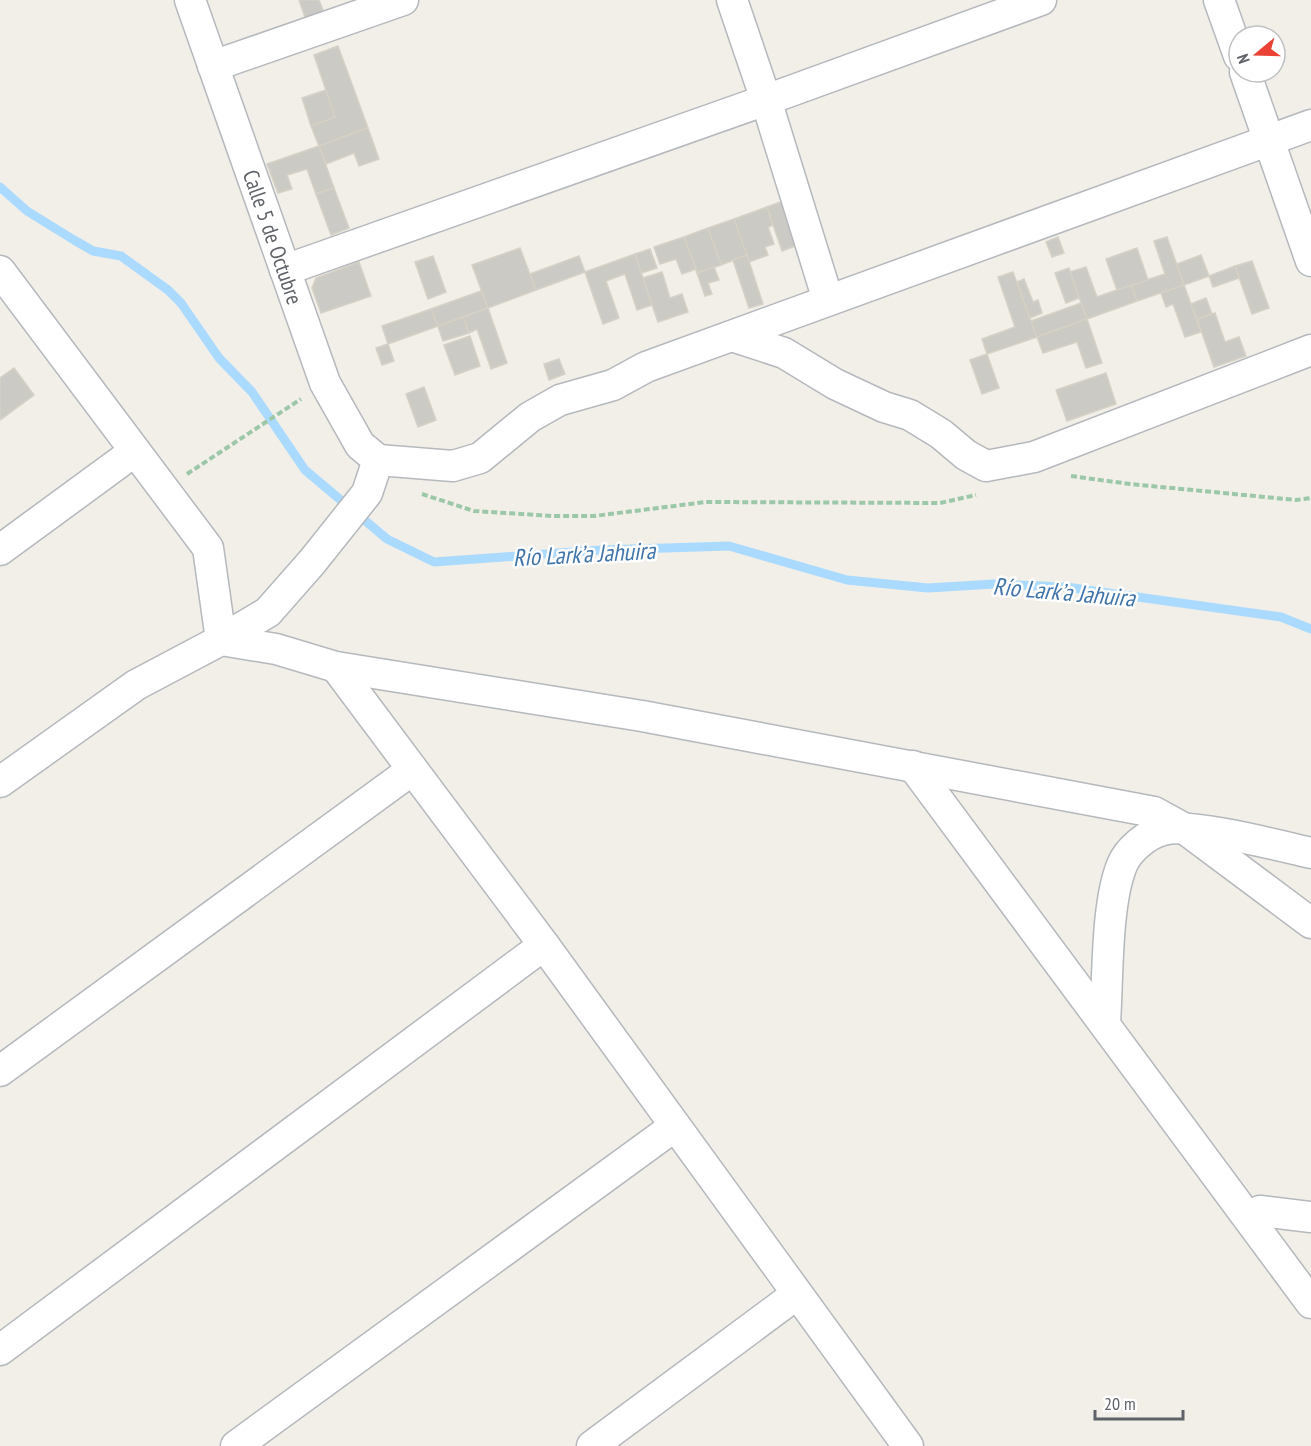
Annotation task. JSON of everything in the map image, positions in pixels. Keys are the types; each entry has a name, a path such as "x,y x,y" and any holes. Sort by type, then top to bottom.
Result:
{"street":[{"name":"Calle 5 de Octubre","path":"190,0 332,400 360,445 378,460"},
{"path":"213,66 403,0"},
{"path":"732,0 766,100 828,300"},
{"path":"285,270 1041,0"},
{"path":"1219,0 1228,24"},
{"path":"1249,84 1311,261"},
{"path":"0,782 136,685 268,612 312,562 367,493 378,460 453,466 480,458 530,417 560,400 613,385 646,367 1311,125"},
{"path":"2,280 208,548 221,640"},
{"path":"732,336 784,353 835,384 884,407 910,415 941,434 966,455 986,466 1034,457 1311,350"},
{"path":"0,550 135,451"},
{"path":"221,640 276,649 336,667 642,716 1154,812 1185,829 1311,923"},
{"path":"336,667 544,945 908,1446"},
{"path":"913,766 1249,1216 1311,1304"},
{"path":"0,1071 412,770"},
{"path":"1105,1023 1114,892 1123,862 1141,841 1163,829 1185,829 1311,853"},
{"path":"0,1350 544,945"},
{"path":"236,1446 675,1126"},
{"path":"1249,1216 1260,1211 1311,1217"},
{"path":"592,1446 797,1294"}],"path":[{"path":"164,490 297,401"},
{"path":"1062,475 1296,500 1311,498"},
{"path":"417,491 425,497 474,511 553,516 594,516 706,502 940,504 981,494"}],"building":[{"path":"299,0 319,0 324,13 306,20"},
{"path":"338,46 368,128 319,146 311,126 335,117 314,55"},
{"path":"326,90 335,117 311,126 302,98"},
{"path":"368,128 379,159 359,166 354,153 326,164 319,146"},
{"path":"319,146 334,188 316,194 307,169 287,175 292,189 278,193 267,164"},
{"path":"334,188 349,228 331,235 316,194"},
{"path":"783,201 798,245 782,251 767,207"},
{"path":"767,207 773,225 768,227 774,244 765,247 768,255 749,262 734,219"},
{"path":"734,219 747,255 721,265 708,228"},
{"path":"708,228 721,265 697,273 684,237"},
{"path":"684,237 696,269 682,274 676,259 660,264 654,247"},
{"path":"1058,237 1064,253 1052,257 1046,242"},
{"path":"1167,237 1184,285 1137,301 1131,285 1165,274 1154,241"},
{"path":"520,248 536,290 488,308 472,265"},
{"path":"1137,248 1148,280 1117,290 1106,259"},
{"path":"650,249 657,268 641,273 635,254"},
{"path":"635,254 652,305 637,310 625,274 606,281 619,318 603,324 585,272"},
{"path":"747,255 763,304 749,308 733,260"},
{"path":"1201,255 1209,276 1184,285 1177,264"},
{"path":"433,256 446,292 428,299 415,262"},
{"path":"579,256 585,272 536,290 530,274"},
{"path":"1252,261 1269,308 1252,314 1235,266"},
{"path":"359,262 371,296 321,313 312,288 316,278"},
{"path":"1235,266 1239,278 1213,287 1209,276"},
{"path":"714,267 719,280 708,283 712,294 705,296 697,273"},
{"path":"1086,267 1097,297 1131,285 1137,301 1087,319 1070,272"},
{"path":"1069,268 1079,298 1066,303 1055,273"},
{"path":"662,272 670,298 682,294 688,312 658,322 643,278"},
{"path":"1013,272 1037,337 987,354 982,339 1015,327 998,277"},
{"path":"1024,279 1033,302 1038,300 1042,313 1030,318 1017,282"},
{"path":"1184,285 1201,332 1185,337 1173,304 1166,307 1161,293"},
{"path":"481,291 488,308 438,326 431,309"},
{"path":"1206,298 1212,314 1197,319 1191,304"},
{"path":"1081,303 1087,319 1037,337 1031,321"},
{"path":"488,308 507,363 491,369 477,329 469,333 463,317"},
{"path":"431,309 438,326 388,344 382,326"},
{"path":"1215,313 1225,342 1239,337 1246,356 1214,367 1197,319"},
{"path":"463,317 469,333 443,341 438,326"},
{"path":"1087,319 1102,363 1086,368 1077,342 1043,353 1037,337"},
{"path":"470,336 480,366 455,375 444,345"},
{"path":"388,344 394,361 382,365 376,348"},
{"path":"987,354 999,388 982,394 970,360"},
{"path":"559,359 565,374 549,380 544,364"},
{"path":"14,368 34,395 0,420 0,378"},
{"path":"1106,373 1116,404 1067,421 1056,390"},
{"path":"424,387 436,420 418,427 406,394"}],"waterway":[{"name":"Río Lark’a Jahuira","path":"0,187 27,211 74,240 93,251 121,256 168,290 181,303 219,358 252,392 305,470 387,539 434,562 601,550 729,546 847,580 928,588 994,584 1066,587 1281,617 1311,629"}]}
